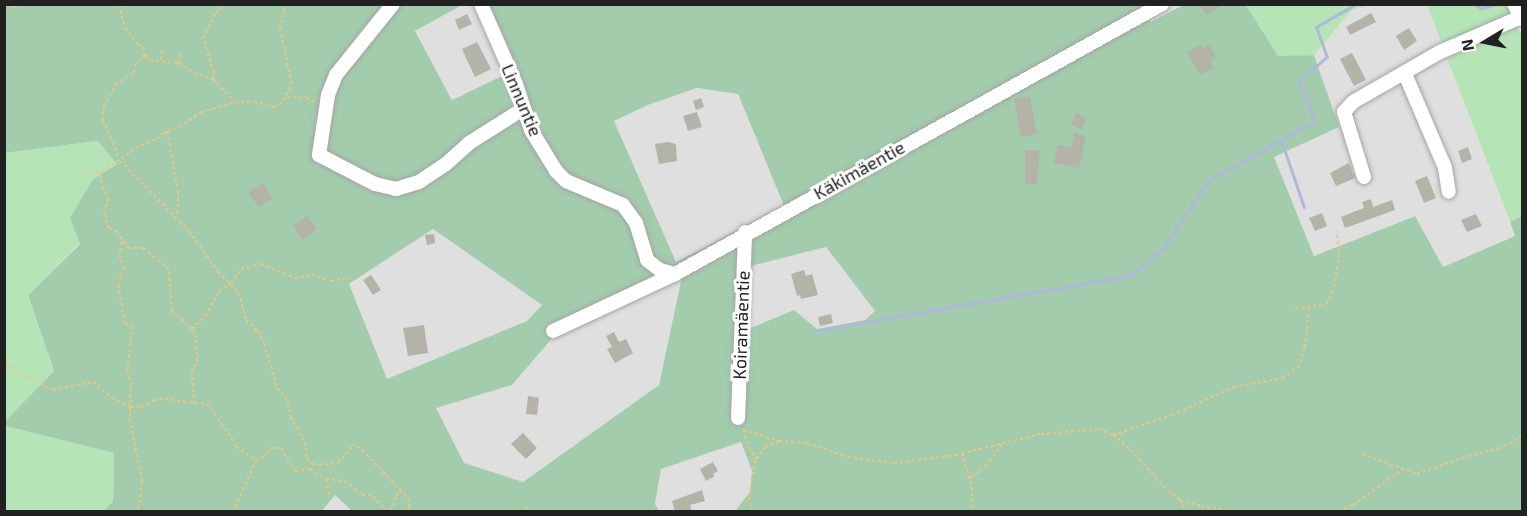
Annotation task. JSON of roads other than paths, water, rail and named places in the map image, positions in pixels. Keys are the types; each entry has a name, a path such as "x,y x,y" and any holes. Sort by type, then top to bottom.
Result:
{"street":[{"path":"393,4 336,75 327,107 319,154 375,184 396,189 419,182 446,164 469,143 523,109"},
{"name":"Linnuntie","path":"481,4 516,84 531,130 556,171 566,182 623,205 636,223 647,260 660,270 675,273"},
{"name":"Käkimäentie","path":"553,331 675,273 745,232 1162,4"},
{"path":"1364,177 1344,112 1353,102 1440,52 1522,18 1514,4"},
{"path":"1405,74 1444,168 1449,192"},
{"name":"Koiramäentie","path":"741,424 745,232"}],"waterway":[{"path":"815,331 1132,275 1165,246 1209,180 1315,121 1299,81 1327,57 1316,27 1356,4"},
{"path":"1474,4 1481,8 1499,4"},
{"path":"1281,140 1304,207"}]}
